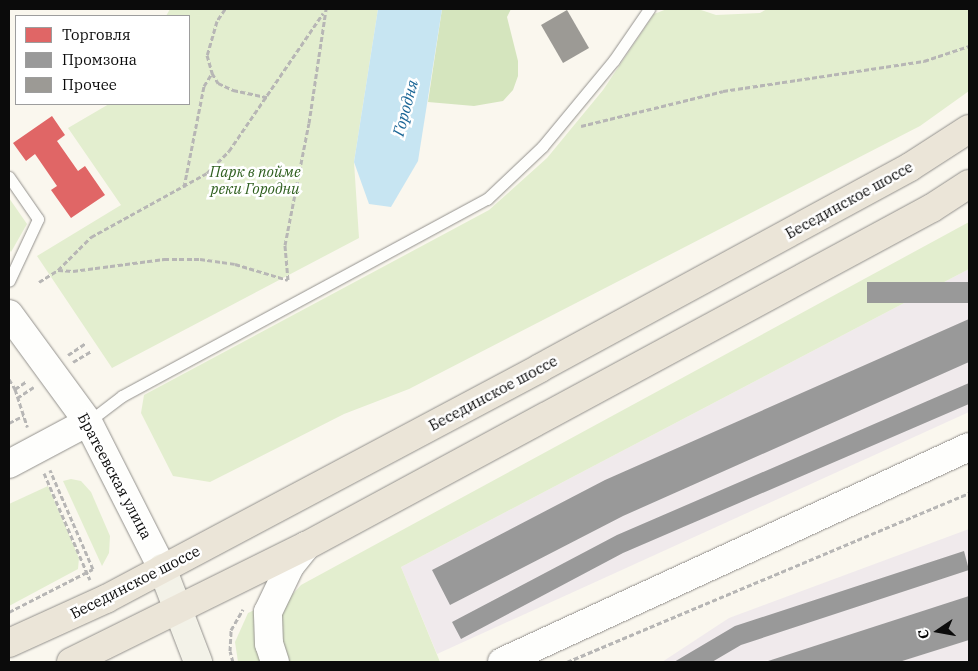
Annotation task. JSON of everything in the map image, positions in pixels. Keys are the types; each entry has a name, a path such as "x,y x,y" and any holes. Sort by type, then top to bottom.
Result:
{"main road":[{"name":"Бесединское шоссе","path":"10,641 106,599 910,167 969,129"},
{"path":"71,662 180,610 306,546 932,208 969,184"},
{"path":"162,568 180,610 198,662"}],"street":[{"name":"Братеевская улица","path":"9,314 88,422 162,568"},
{"path":"9,464 41,450 88,422"},
{"path":"502,662 969,447"},
{"path":"276,662 269,644 268,612 290,566 306,546"}],"lane":[{"path":"88,422 122,396 487,199 552,134 614,60 649,9"},
{"path":"9,177 38,219 9,281"}],"path":[{"path":"225,9 216,21 207,55 212,73 218,83 233,90 267,97"},
{"path":"39,282 58,270 91,237 184,188 207,173 229,151 325,11"},
{"path":"58,270 73,271 164,259 200,259 235,264 288,280 285,245 309,123 325,11"},
{"path":"552,134 723,91 924,61 969,46"},
{"path":"184,188 204,86 212,73"},
{"path":"9,379 15,389 23,416 9,422"},
{"path":"9,612 93,569 41,450"},
{"path":"45,476 87,573"},
{"path":"567,662 969,493"},
{"path":"234,662 230,651 231,630 246,607"}],"shaded area":[{"path":"969,269 969,412 437,654 401,567"},
{"path":"969,529 969,662 662,662 729,618"}],"green space":[{"name":"Парк в пойме реки Городни","path":"170,9 378,9 354,162 359,238 112,368 37,256 121,205 68,128 107,105 190,105 190,15 167,15"},
{"path":"442,9 511,9 507,17 518,61 518,76 513,90 503,101 474,106 428,102"},
{"path":"667,9 698,9 716,15 760,13 767,9 969,9 969,91 920,126 409,389 344,414 210,482 173,476 141,413 144,395 489,210 547,158 603,90 654,14"},
{"path":"9,198 27,224 11,252 9,249"},
{"path":"969,222 969,269 401,567 440,662 285,662 278,645 282,606 301,585"},
{"path":"71,479 81,481 91,492 110,536 109,553 102,566 63,481"},
{"path":"48,486 79,558 78,569 9,606 9,504"},
{"path":"259,608 263,662 238,662 235,642 248,613"}],"water":[{"name":"Городня","path":"378,9 442,9 418,161 391,207 369,204 354,162"}],"building: Торговля":[{"path":"52,116 65,135 57,141 78,171 85,166 105,195 71,218 51,190 57,186 35,154 26,161 13,143"}],"building: Промзона":[{"path":"867,282 969,282 969,303 867,303"},
{"path":"969,319 969,362 623,516 450,605 432,570 605,480"},
{"path":"969,383 969,404 623,553 461,639 452,622 617,535"},
{"path":"964,551 969,570 741,645 712,662 674,662 735,626"},
{"path":"969,596 969,640 899,662 765,662"}],"building: Прочее":[{"path":"567,10 589,48 563,63 541,25"}]}
